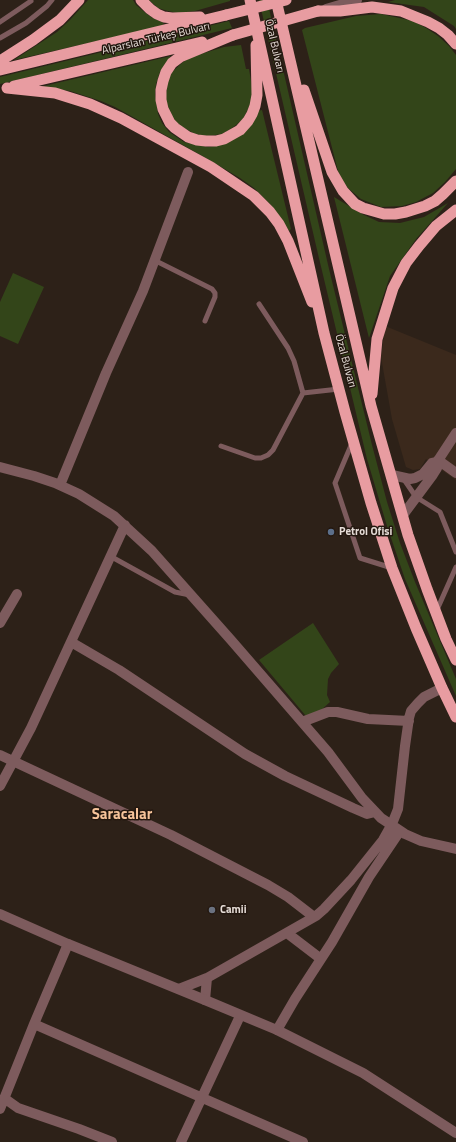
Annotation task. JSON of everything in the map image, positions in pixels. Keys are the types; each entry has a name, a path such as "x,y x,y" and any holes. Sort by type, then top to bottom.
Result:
{"highway":[{"path":"0,60 34,40 60,20 80,0"},
{"path":"141,0 150,9 164,17 172,18 226,15"},
{"path":"233,35 180,57 172,63 162,81 161,100 166,116 175,128 188,137 197,140 216,141 240,130 252,114 255,106 256,95 255,22 246,0"},
{"name":"Özal Bulvarı","path":"250,0 324,332 353,441 392,568 416,628 456,717"},
{"name":"Özal Bulvarı","path":"276,0 371,406 397,476 403,515 415,555 456,660"},
{"path":"281,0 284,33 332,172 348,198 363,208 384,214 395,214 417,209 435,201 456,181"},
{"name":"Alparslan Türkeş Bulvarı","path":"0,70 286,0"},
{"name":"Alparslan Türkeş Bulvarı","path":"4,89 233,35 318,11 340,11 372,7 401,11 428,22 448,35 456,44"},
{"path":"4,89 55,93 90,104 121,118 212,168 254,196 270,212 279,224 288,241 324,332"},
{"path":"371,406 377,340 394,288 406,263 418,246 436,226 456,210"}],"street":[{"path":"318,11 357,0"},
{"path":"60,485 106,373 143,290 188,172"},
{"path":"403,515 437,468 438,461 456,433"},
{"path":"397,476 410,479 415,478 423,474 432,463 438,461"},
{"path":"438,461 456,473"},
{"path":"0,467 60,485 79,494 114,516 152,551 231,640 328,752 362,798 375,812 405,834 421,841 456,849"},
{"path":"0,786 31,728 124,525"},
{"path":"0,623 17,594"},
{"path":"70,642 138,682 244,754 285,776 353,808 367,814 375,812"},
{"path":"277,1030 369,877 395,828 411,711 424,697 442,688"},
{"path":"302,722 328,712 337,712 368,719 409,721"},
{"path":"0,755 172,835 268,885 288,897 314,918"},
{"path":"179,989 207,978 314,918 351,880 383,840 395,828"},
{"path":"0,914 68,944 277,1030 363,1074 456,1133"},
{"path":"287,933 321,958"},
{"path":"0,1109 68,944"},
{"path":"205,1000 207,978"},
{"path":"181,1142 240,1016"},
{"path":"34,1024 303,1142"},
{"path":"4,1098 18,1108 112,1142"}],"lane":[{"path":"0,38 26,23 52,0"},
{"path":"0,22 31,1"},
{"path":"154,260 212,289 215,293 215,297 205,321"},
{"path":"220,446 255,458 261,458 268,455 273,450 303,393 294,361 288,348 259,304"},
{"path":"303,393 340,389"},
{"path":"353,441 336,483 360,558 392,568"},
{"path":"397,476 416,497 440,512 456,552"},
{"path":"110,556 176,592 192,596"},
{"path":"436,612 456,568"}],"shaded area":[{"path":"385,326 456,355 456,480 426,459 420,469 413,470 406,467 392,419 381,357"}],"green space":[{"path":"88,0 133,0 136,5 147,14 164,24 158,27 14,60 57,32"},
{"path":"149,0 230,1 195,11 178,13 158,8"},
{"path":"259,0 267,0 329,269 387,502 400,543 415,582 456,679 456,696 405,579 367,459"},
{"path":"395,0 456,0 456,29 454,26 424,7 388,2"},
{"path":"381,14 413,21 426,28 438,36 456,55 456,169 433,193 416,202 402,206 381,207 361,199 348,188 339,175 302,30 356,16"},
{"path":"229,21 232,28 0,84 0,77"},
{"path":"241,45 246,69 249,69 252,87 250,105 243,119 222,134 206,136 195,134 179,125 173,118 166,102 168,79 172,72 191,57 224,47"},
{"path":"171,56 160,72 156,84 155,94 158,114 162,123 169,132 184,142 208,147 216,146 258,111 262,110 291,229 289,231 270,204 254,188 206,158 115,107 101,101 70,91 40,87"},
{"path":"334,197 362,214 379,222 400,223 424,217 448,203 416,239 390,276 369,338"},
{"path":"13,273 44,287 18,344 0,336 0,302"},
{"path":"313,623 339,664 328,679 327,695 330,702 320,711 306,716 259,660"}],"place":[{"name":"Petrol Ofisi","path":"331,532"},
{"name":"Camii","path":"212,910"}],"district":[{"name":"Saracalar","path":"122,815"}]}
